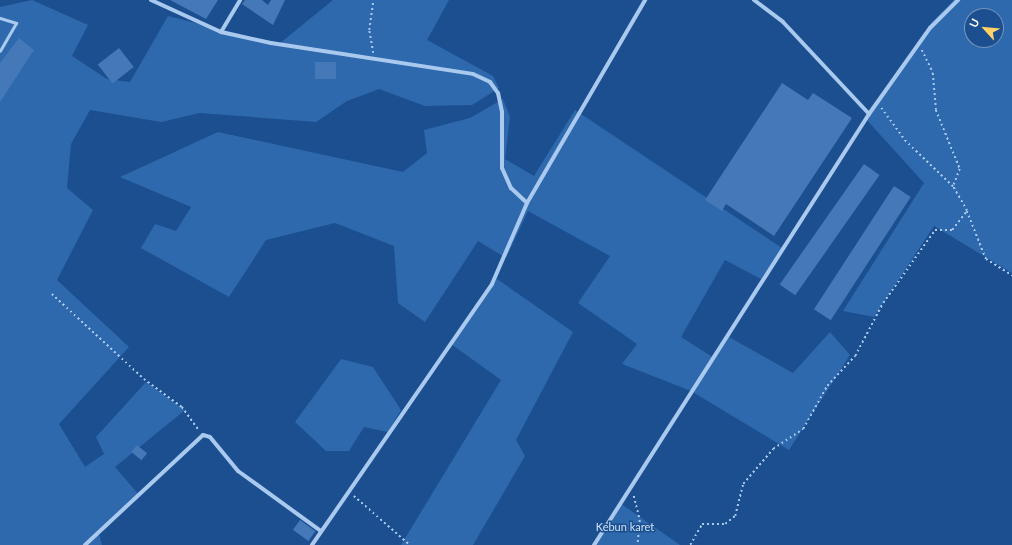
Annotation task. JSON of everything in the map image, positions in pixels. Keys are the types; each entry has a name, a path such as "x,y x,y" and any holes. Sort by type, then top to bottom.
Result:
{"street":[{"path":"151,0 221,32 271,44 374,58 473,74 490,82 498,93 502,112 502,168 511,188 527,203"},
{"path":"221,32 240,0"},
{"path":"312,545 492,284 527,203 645,0"},
{"path":"754,0 782,22 869,114"},
{"path":"594,545 869,114 919,44 958,0"},
{"path":"85,545 203,435 210,437 238,471 321,531"}],"lane":[{"path":"0,18 16,23 0,51"}],"path":[{"path":"373,0 369,30 374,58"},
{"path":"919,44 933,73 936,110 960,170 953,187"},
{"path":"877,103 906,142 953,187 967,211 986,259 1012,275"},
{"path":"690,545 702,524 725,524 735,516 743,484 773,449 803,429 827,386 854,356 883,303 935,230 952,230 967,211"},
{"path":"52,294 144,380 182,407 203,435"},
{"path":"632,487 640,520 638,545"},
{"path":"349,492 410,545"}],"green space":[{"path":"32,0 88,25 72,56 107,79 130,82 168,16 279,44 333,0 449,0 427,40 493,76 499,88 472,105 425,106 379,89 347,101 316,122 200,113 161,122 90,110 71,144 67,188 93,210 57,280 129,347 59,424 85,467 104,454 96,437 146,382 185,410 115,467 140,496 99,534 102,545 0,545 0,7"},
{"path":"954,0 1012,0 1012,273 934,226 874,317 843,311 924,183 865,118 931,23"},
{"path":"503,99 510,117 505,159 534,176 575,110 782,248 761,279 725,260 681,337 714,358 729,337 793,373 830,332 850,355 789,450 691,391 622,364 637,344 578,303 610,256 528,211 506,258 478,241 425,322 398,303 394,246 335,223 266,240 229,297 141,248 155,224 176,231 191,207 120,177 218,132 403,172 427,153 424,130 470,118"},
{"path":"497,279 573,332 516,440 525,456 473,545 401,545 501,380 451,344"},
{"path":"341,359 373,367 401,410 388,432 364,427 349,451 326,451 295,422"},
{"name":"Kebun karet","path":"620,503 680,545 593,545"}],"building":[{"path":"170,0 218,0 206,19"},
{"path":"245,0 262,0 268,5 271,0 285,0 273,25 242,4"},
{"path":"19,38 34,50 0,102 0,63"},
{"path":"119,48 134,67 112,84 98,65"},
{"path":"315,62 336,62 336,79 315,79"},
{"path":"782,83 808,100 813,93 852,118 774,236 726,204 722,211 705,200"},
{"path":"864,164 880,175 795,295 780,284"},
{"path":"894,186 911,197 831,320 814,309"},
{"path":"137,445 147,453 141,460 131,452"},
{"path":"300,520 315,531 308,541 293,530"}]}
